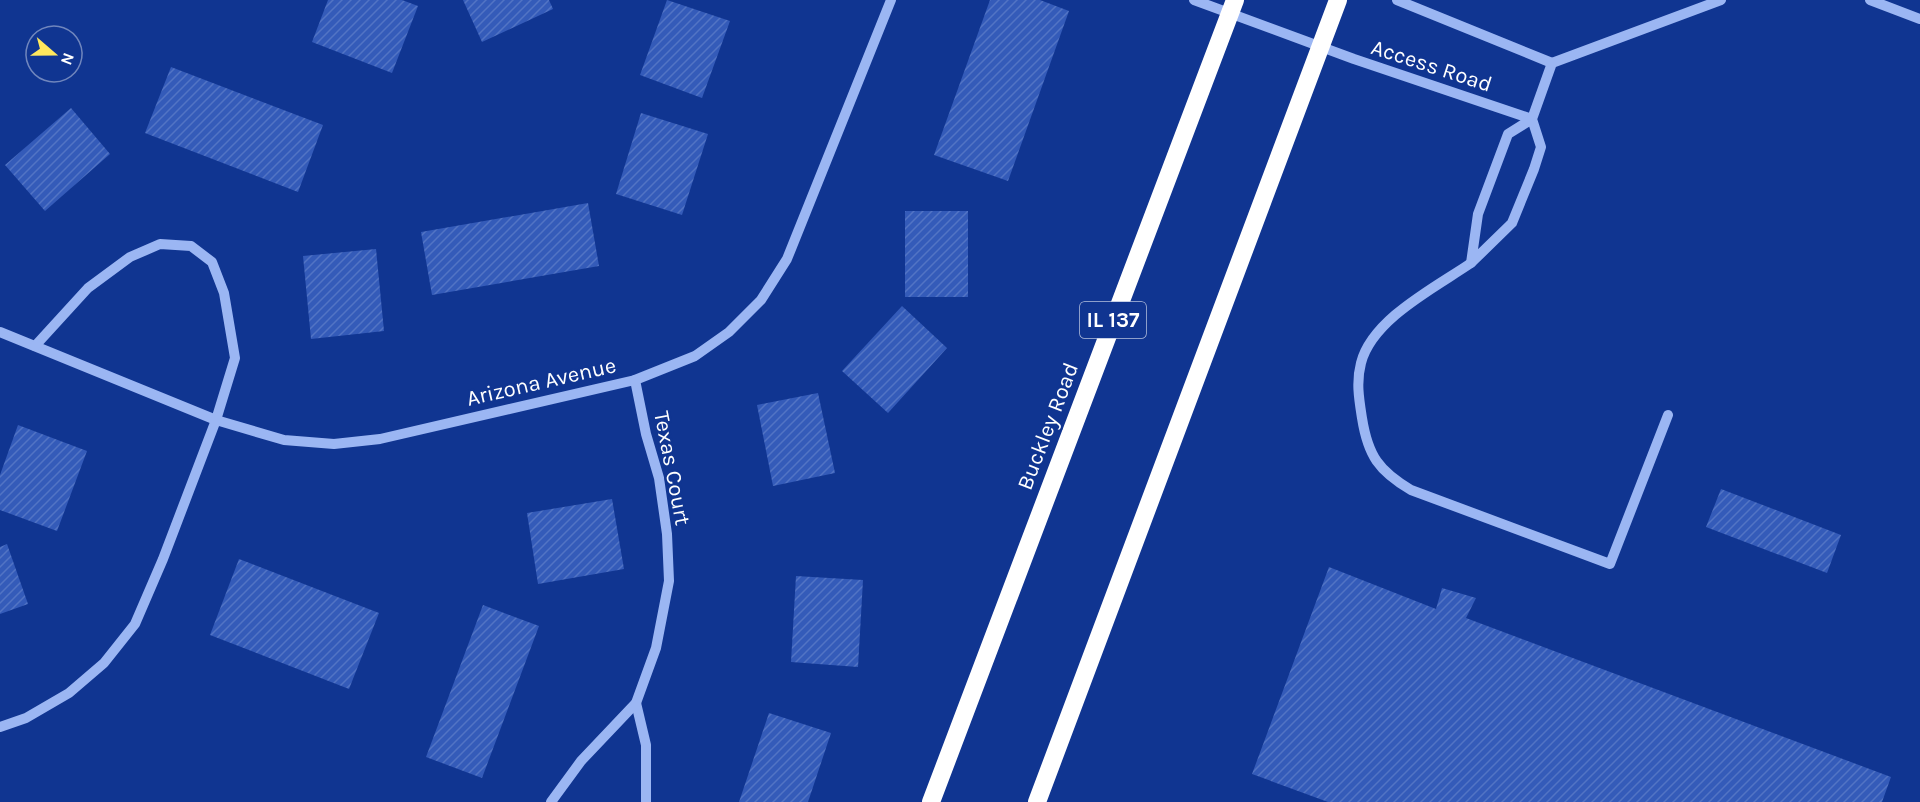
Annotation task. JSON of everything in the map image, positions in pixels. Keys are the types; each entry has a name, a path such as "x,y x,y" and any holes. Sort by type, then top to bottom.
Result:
{"highway":[{"path":"1037,802 1338,0"},
{"name":"Buckley Road","path":"931,802 1233,7"}],"street":[{"name":"Arizona Avenue","path":"0,332 216,420 284,440 334,444 380,439 635,380 695,356 729,332 761,300 787,259 891,0"},
{"name":"Access Road","path":"1194,0 1233,7 1319,46 1532,119"},
{"name":"Access Road","path":"1397,0 1552,63"},
{"path":"1668,415 1610,564 1411,490 1391,478 1374,461 1366,441 1357,385 1361,362 1368,347 1399,312 1472,263 1512,223 1541,147 1532,119 1552,63 1721,0"},
{"path":"1870,0 1920,19"},
{"path":"1472,263 1478,214 1508,134 1532,119"},
{"path":"0,727 26,718 69,693 104,663 135,624 216,420 235,358 224,293 212,262 191,246 160,244 130,257 88,288 35,346"},
{"name":"Texas Court","path":"551,802 581,761 636,703 656,648 669,581 667,534 659,478 646,434 635,380"},
{"path":"636,703 646,746 646,802"}],"building":[{"path":"328,0 402,0 418,6 392,73 312,42"},
{"path":"463,0 549,0 553,9 482,42"},
{"path":"667,0 730,21 702,98 640,75"},
{"path":"990,0 1040,0 1069,11 1008,181 934,155"},
{"path":"171,67 323,125 298,192 145,133"},
{"path":"71,108 110,154 45,211 5,165"},
{"path":"641,113 708,134 682,215 616,194"},
{"path":"588,203 599,266 432,295 421,232"},
{"path":"905,211 968,211 968,297 905,297"},
{"path":"376,249 384,331 311,339 303,256"},
{"path":"902,306 947,348 888,413 842,371"},
{"path":"818,393 835,473 773,486 757,405"},
{"path":"18,425 87,451 57,531 0,510 0,475"},
{"path":"1721,489 1841,535 1827,573 1706,527"},
{"path":"612,499 624,569 538,584 527,513"},
{"path":"7,544 28,604 0,614 0,547"},
{"path":"239,559 379,613 349,689 210,635"},
{"path":"1329,567 1436,609 1442,588 1476,598 1466,618 1891,777 1882,802 1328,802 1252,774"},
{"path":"796,576 863,580 858,667 791,662"},
{"path":"483,605 539,626 482,778 426,757"},
{"path":"769,713 831,733 808,802 739,802"}]}
